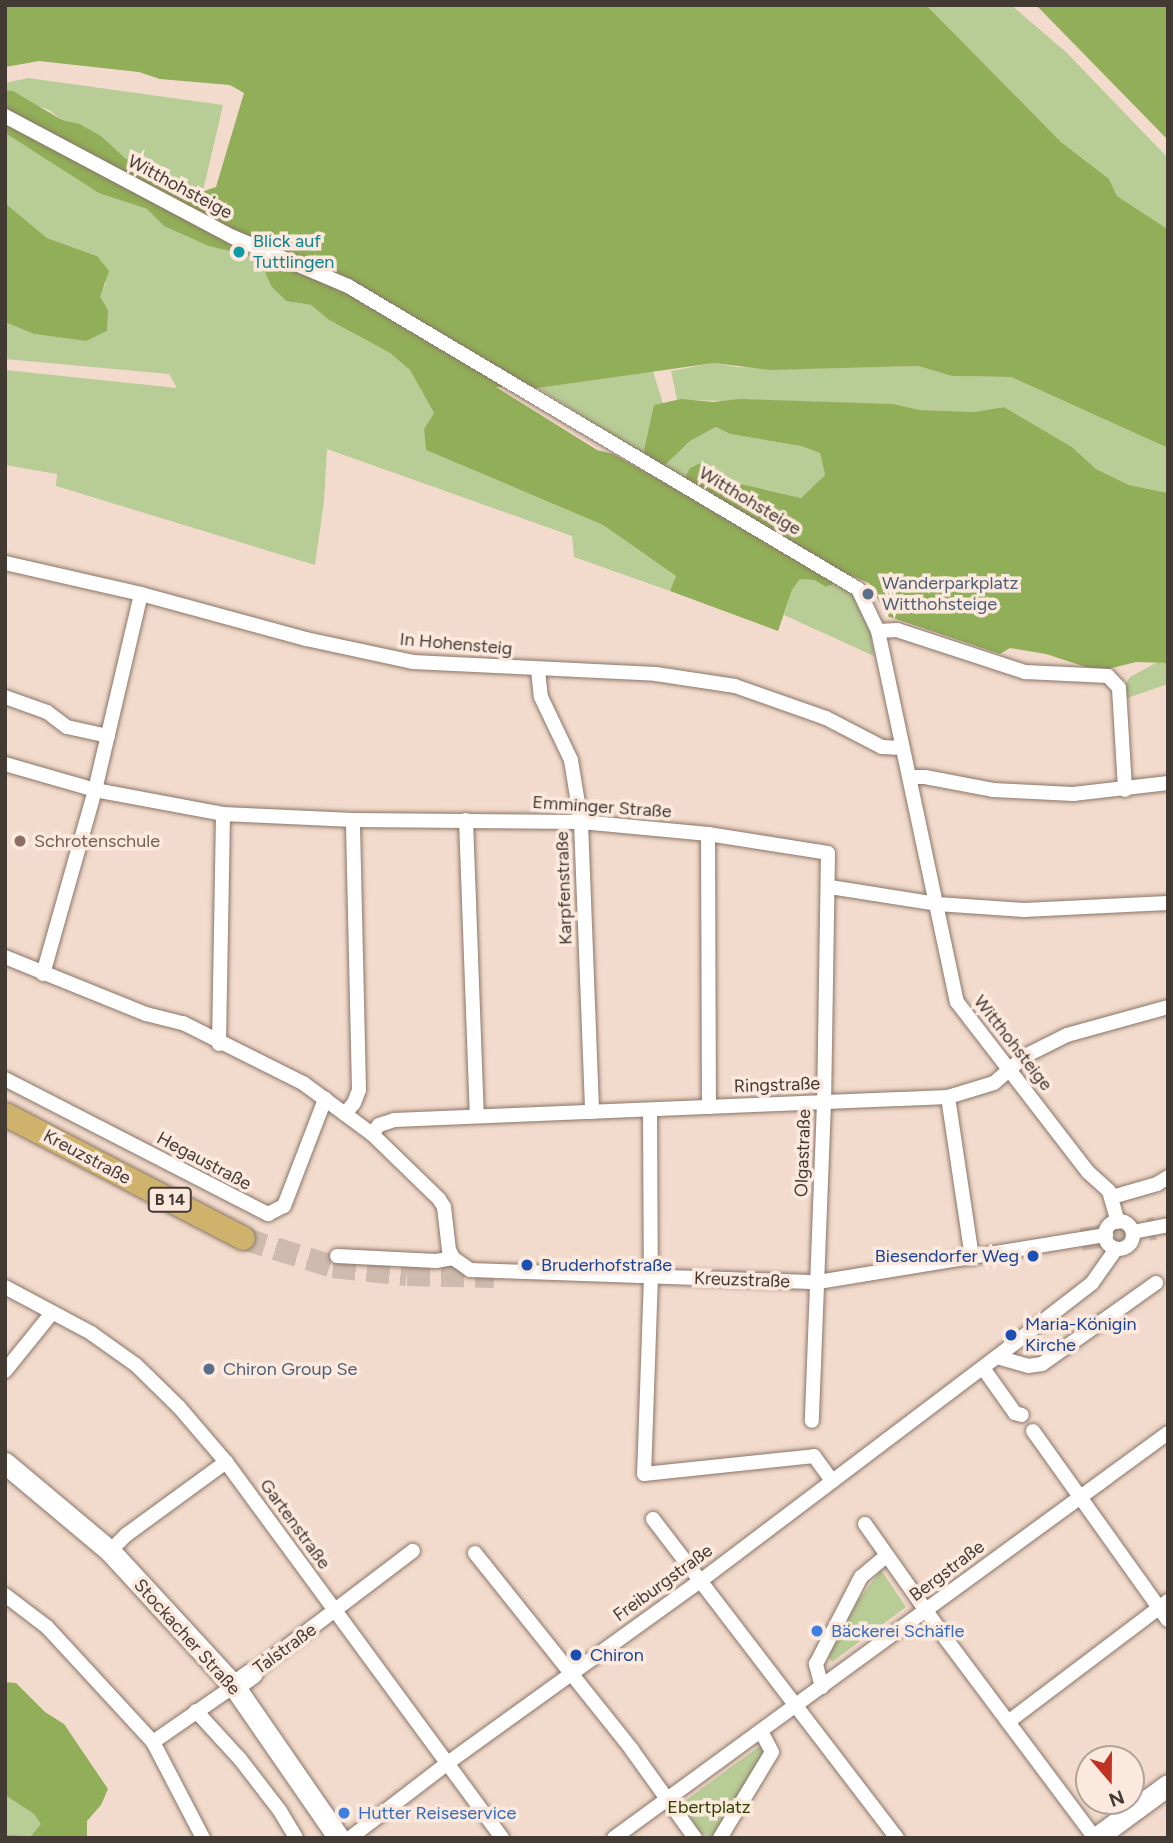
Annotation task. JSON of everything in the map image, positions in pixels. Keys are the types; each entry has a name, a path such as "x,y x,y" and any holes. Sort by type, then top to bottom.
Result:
{"main road":[{"name":"Kreuzstraße","path":"5,1114 243,1238"}],"street":[{"name":"Witthohsteige","path":"5,116 233,237 348,286 848,581 865,599 878,631 957,1002 1088,1172 1104,1184 1112,1197"},
{"name":"In Hohensteig","path":"5,563 141,594 306,639 413,662 656,674 735,686 826,718 882,747 902,748"},
{"path":"43,974 95,790 141,594"},
{"path":"878,631 897,630 1025,672 1108,676 1119,688 1125,790"},
{"name":"Karpfenstraße","path":"538,670 541,697 571,760 581,822 592,1112"},
{"path":"5,697 47,712 67,727 108,736"},
{"name":"Emminger Straße","path":"5,764 95,790 223,814 353,820 581,822 708,834 828,853 830,887"},
{"path":"910,777 925,777 993,790 1073,794 1168,783"},
{"path":"219,1044 223,814"},
{"path":"345,1114 354,1103 359,1090 353,820"},
{"path":"466,820 477,1115"},
{"path":"708,834 709,1107"},
{"path":"830,887 937,904 1024,910 1168,903"},
{"name":"Olgastraße","path":"812,1420 830,887"},
{"path":"5,957 146,1014 183,1023 219,1044 303,1083 372,1134 439,1199 444,1206 449,1250 453,1258"},
{"name":"Ringstraße","path":"372,1134 379,1125 394,1120 948,1097 993,1083 1011,1071 1026,1056 1067,1035 1168,1007"},
{"name":"Hegaustraße","path":"5,1079 268,1214 284,1206 325,1099"},
{"path":"948,1097 972,1258"},
{"path":"650,1110 651,1276 644,1474 814,1457 832,1481"},
{"path":"1118,1222 1112,1197 1150,1186 1168,1177"},
{"path":"1118,1222 1129,1225 1133,1232 1129,1245 1116,1249 1110,1245 1106,1234 1111,1224 1118,1222"},
{"path":"1133,1232 1168,1225"},
{"name":"Kreuzstraße","path":"337,1256 436,1261 453,1258 463,1267 481,1272 817,1282 1106,1234"},
{"name":"Freiburgstraße","path":"349,1838 449,1762 699,1582 982,1368 1092,1283 1116,1249"},
{"path":"996,1357 1028,1366 1042,1364 1156,1283"},
{"name":"Gartenstraße","path":"5,1287 91,1333 136,1365 179,1408 226,1462 449,1762 502,1838"},
{"path":"5,1371 52,1313"},
{"path":"982,1368 1015,1413 1022,1415"},
{"path":"1008,1722 1165,1610 1033,1431"},
{"name":"Bergstraße","path":"614,1838 1168,1433"},
{"path":"110,1551 126,1535 226,1462"},
{"name":"Stockacher Straße","path":"5,1463 110,1551 234,1686 339,1838"},
{"path":"653,1519 897,1838"},
{"path":"865,1524 925,1611 1095,1838 1168,1785"},
{"name":"Talstraße","path":"153,1742 252,1673 413,1551"},
{"path":"475,1553 571,1673 695,1838"},
{"path":"822,1687 816,1664 862,1577 886,1556"},
{"path":"5,1595 47,1627 153,1742 203,1838"},
{"path":"195,1711 240,1759 296,1838"},
{"path":"720,1838 772,1752 761,1731"}],"green space":[{"path":"5,5 926,5 1061,142 1109,179 1117,196 1166,228 1168,448 1011,377 952,376 918,366 770,370 714,363 538,388 496,387 597,450 613,454 678,490 690,468 705,461 721,476 741,484 801,498 825,475 820,453 801,446 730,434 716,427 690,441 664,466 643,455 654,405 681,399 713,402 740,399 893,404 920,410 975,412 1004,407 1072,447 1096,469 1129,485 1168,493 1168,663 1136,662 1108,669 1086,667 1046,654 1010,648 1000,654 887,616 869,583 852,576 826,587 814,580 800,579 792,590 778,631 670,591 676,576 603,525 426,450 424,429 434,413 410,370 390,353 329,320 311,305 286,301 271,286 259,258 209,246 164,226 147,209 99,193 5,133 5,90 13,91 62,120 80,124 101,136 125,158 173,186 204,191 216,187 244,93 230,85 160,79 139,72 39,61 5,67"},
{"path":"926,5 1011,5 1066,52 1168,158 1168,233 1166,228 1117,196 1109,179 1061,142"},
{"path":"1036,5 1168,5 1168,140"},
{"path":"28,78 223,105 203,191 173,186 125,158 101,136 80,124 62,120 49,110 25,101 13,91 5,90 5,83"},
{"path":"5,133 98,192 147,209 165,226 259,258 271,286 286,301 311,305 329,320 390,353 410,370 434,413 424,429 426,450 603,525 676,576 670,591 574,557 572,536 327,449 324,501 315,565 56,486 57,474 5,465 5,370 177,388 169,374 5,359 5,322 34,334 86,341 107,331 99,297 106,283 97,256 47,238 5,203"},
{"path":"5,203 47,238 97,256 109,271 100,297 108,310 107,331 86,341 34,334 5,322"},
{"path":"714,363 736,367 800,369 918,366 952,376 1011,377 1168,448 1168,493 1129,485 1096,469 1072,447 1004,407 975,412 920,410 892,404 677,400 671,371"},
{"path":"653,371 667,417 643,455 538,388"},
{"path":"716,427 730,434 801,446 820,453 825,475 801,498 742,484 721,476 705,461 684,479 664,466 690,441"},
{"path":"800,579 814,580 826,587 837,583 857,597 871,635 874,656 784,615 792,590"},
{"path":"1156,663 1168,663 1168,684 1127,698 1123,688 1130,677"},
{"path":"881,1570 906,1607 832,1662 828,1657 857,1602"},
{"path":"5,1682 16,1683 45,1712 64,1724 108,1789 101,1805 87,1821 87,1838 5,1838 6,1835 31,1836 41,1824 34,1814 5,1795"},
{"name":"Ebertplatz","path":"760,1746 764,1750 754,1769 715,1836 708,1837 698,1830 682,1803"},
{"path":"5,1795 34,1814 42,1824 31,1836 5,1835"}],"tunnel":[{"path":"1081,1239 1155,1228"},
{"path":"243,1238 333,1266 407,1274 494,1276"}],"place":[{"name":"Blick auf Tuttlingen","path":"239,252"},
{"name":"Wanderparkplatz Witthohsteige","path":"868,594"},
{"name":"Schrotenschule","path":"20,841"},
{"name":"Biesendorfer Weg","path":"1033,1256"},
{"name":"Bruderhofstraße","path":"527,1265"},
{"name":"Maria-Königin Kirche","path":"1011,1335"},
{"name":"Chiron Group Se","path":"209,1369"},
{"name":"Bäckerei Schäfle","path":"817,1631"},
{"name":"Chiron","path":"576,1655"},
{"name":"Hutter Reiseservice","path":"344,1813"}]}
